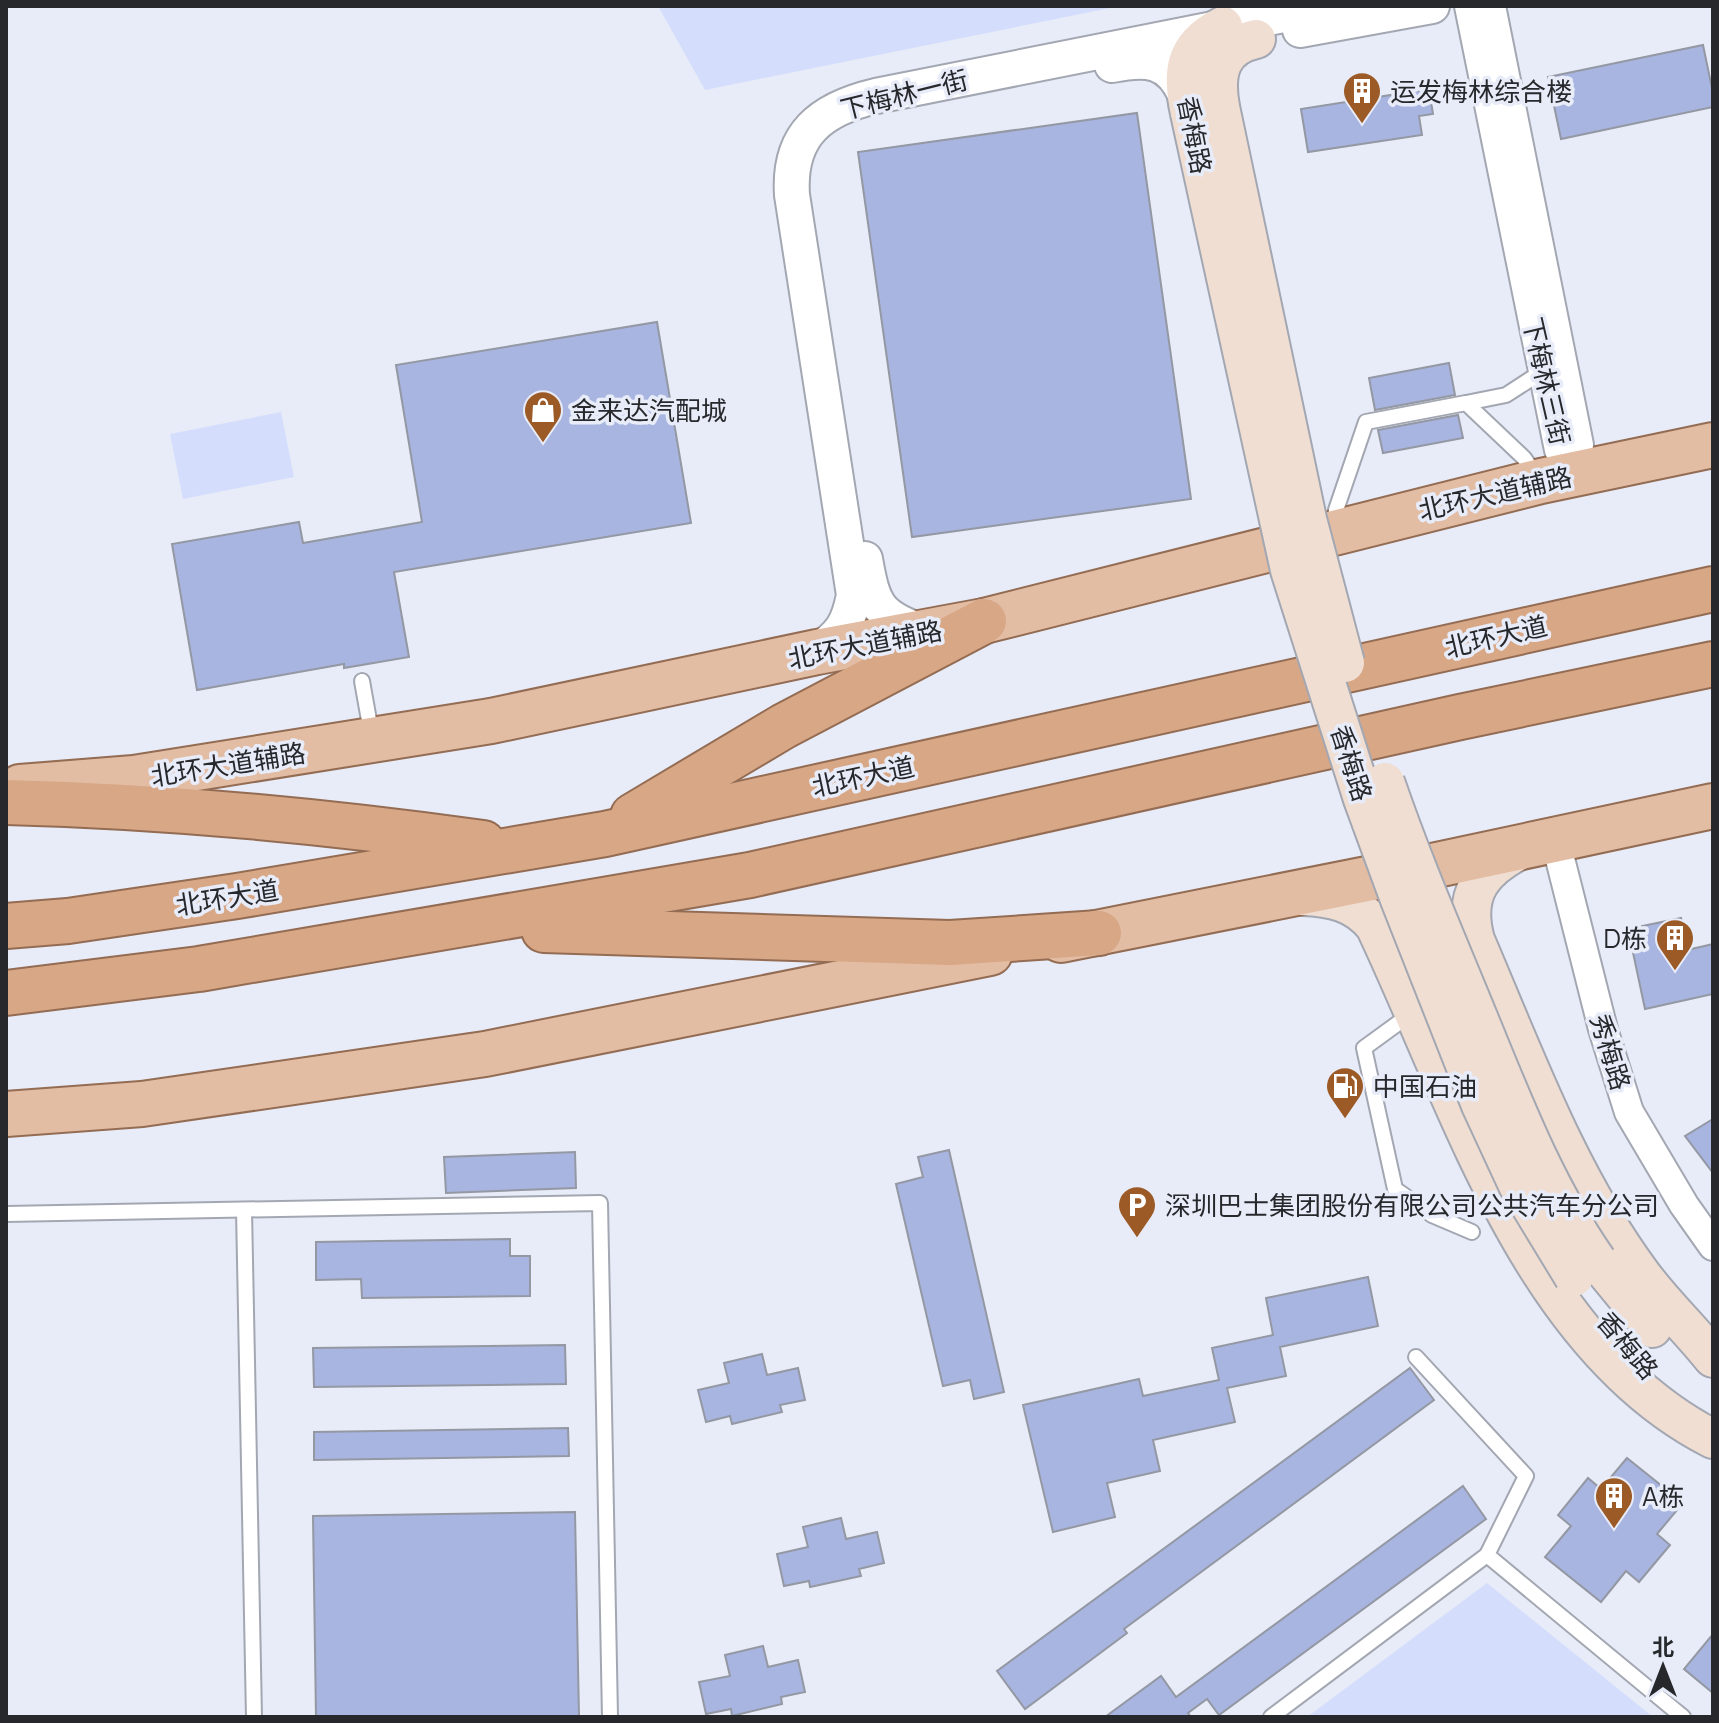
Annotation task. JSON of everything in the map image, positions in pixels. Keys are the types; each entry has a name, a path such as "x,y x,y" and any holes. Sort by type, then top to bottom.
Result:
{"highway":[{"name":"北环大道","path":"6,923 68,921 605,834 1713,589"},
{"path":"605,834 784,726 984,621"},
{"path":"9,994 199,969 750,875 1713,664"},
{"path":"6,802 133,806 313,820 525,849"},
{"path":"433,930 612,932 950,943 1099,933"}],"main road":[{"name":"香梅路","path":"1240,33 1239,44 1224,58 1219,77 1198,105 1281,535 1304,618 1363,799 1481,1105 1518,1185 1553,1246 1585,1269 1713,1384"},
{"name":"北环大道辅路","path":"6,789 134,778 491,721 817,652 984,621 1558,477 1713,445"},
{"path":"6,1114 142,1104 485,1054 1099,933 1713,806"},
{"path":"1544,841 1494,866 1478,884 1471,917 1475,940 1546,1107 1596,1202 1641,1274 1713,1358"},
{"path":"1287,895 1315,896 1354,905 1375,926 1479,1162 1510,1222 1560,1298 1614,1363 1652,1400 1686,1425 1713,1438"},
{"path":"1397,976 1407,945 1419,934 1434,930 1456,931 1475,940"},
{"name":"香梅路","path":"1585,1269 1601,1314 1662,1386 1713,1438"}],"street":[{"name":"下梅林一街","path":"1240,33 1329,6"},
{"name":"下梅林一街","path":"862,595 792,195 793,165 804,137 818,121 847,103 1240,33 1432,6"},
{"name":"下梅林三街","path":"1469,6 1559,450 1558,477"},
{"name":"下梅林三街","path":"1491,6 1579,445 1558,477"},
{"name":"下梅林一街","path":"862,595 808,201 808,175 818,146 840,125 867,114 1127,62 1153,63 1164,67 1198,105"},
{"path":"817,652 844,629 862,595 898,624 924,632"},
{"name":"秀梅路","path":"1544,841 1629,1112 1684,1205 1713,1246"}],"lane":[{"path":"1334,532 1336,510 1366,422 1506,395 1543,371"},
{"path":"1466,403 1524,458 1558,477"},
{"path":"362,681 373,741"},
{"path":"1413,1013 1364,1048 1395,1189 1432,1215 1472,1232"},
{"path":"6,1214 600,1203 610,1717"},
{"path":"244,1210 254,1717"},
{"path":"1271,1717 1487,1555 1526,1476 1416,1357"},
{"path":"1487,1555 1683,1717"}],"shaded area":[{"path":"658,6 1120,6 705,90"},
{"path":"281,412 294,477 183,499 170,434"},
{"path":"1487,1583 1653,1717 1307,1717"}],"building":[{"path":"1703,45 1713,107 1561,139 1548,77"},
{"name":"运发梅林综合楼","path":"1429,89 1433,114 1419,116 1422,135 1308,152 1301,109"},
{"path":"1137,113 1191,499 912,537 858,152"},
{"name":"金来达汽配城","path":"657,322 691,523 394,572 409,657 344,668 344,664 197,690 172,544 299,522 303,543 422,522 396,365"},
{"path":"1449,363 1455,395 1375,410 1369,378"},
{"path":"1458,415 1463,438 1383,453 1378,430"},
{"name":"D栋","path":"1681,918 1687,950 1713,944 1713,994 1645,1009 1628,929"},
{"path":"1713,1119 1713,1173 1685,1136"},
{"path":"949,1150 1004,1392 974,1399 970,1380 943,1386 896,1184 923,1177 918,1157"},
{"path":"575,1152 576,1188 446,1193 444,1157"},
{"path":"510,1239 510,1256 530,1256 530,1296 362,1298 361,1279 316,1280 316,1242"},
{"path":"1368,1277 1378,1326 1280,1347 1286,1376 1227,1388 1235,1422 1153,1440 1160,1471 1107,1483 1115,1517 1053,1532 1023,1405 1139,1379 1143,1396 1219,1380 1212,1348 1273,1335 1266,1298"},
{"path":"565,1345 566,1384 314,1387 313,1348"},
{"path":"762,1354 767,1375 798,1368 805,1400 780,1405 782,1412 732,1424 730,1416 706,1422 698,1390 729,1383 724,1363"},
{"path":"1410,1368 1434,1400 1124,1629 1127,1633 1025,1709 997,1671"},
{"path":"568,1428 569,1456 314,1460 314,1432"},
{"name":"A栋","path":"1627,1458 1683,1503 1657,1534 1670,1545 1639,1582 1626,1571 1601,1602 1545,1557 1571,1526 1558,1515 1588,1478 1601,1489"},
{"path":"1463,1486 1486,1519 1219,1715 1207,1699 1188,1713 1191,1717 1105,1717 1161,1676 1176,1697"},
{"path":"575,1512 579,1717 316,1717 313,1516"},
{"path":"841,1518 846,1539 877,1532 884,1563 859,1569 861,1576 810,1587 809,1581 784,1586 777,1554 808,1547 803,1527"},
{"path":"1713,1634 1713,1693 1684,1669"},
{"path":"763,1646 768,1667 798,1660 805,1692 781,1697 782,1704 732,1716 731,1709 706,1714 699,1682 730,1676 725,1655"}],"place":[{"name":"运发梅林综合楼","path":"1362,125"},
{"name":"金来达汽配城","path":"543,444"},
{"name":"D栋","path":"1675,972"},
{"name":"中国石油","path":"1345,1120"},
{"name":"深圳巴士集团股份有限公司公共汽车分公司","path":"1137,1239"},
{"name":"A栋","path":"1614,1530"}]}
